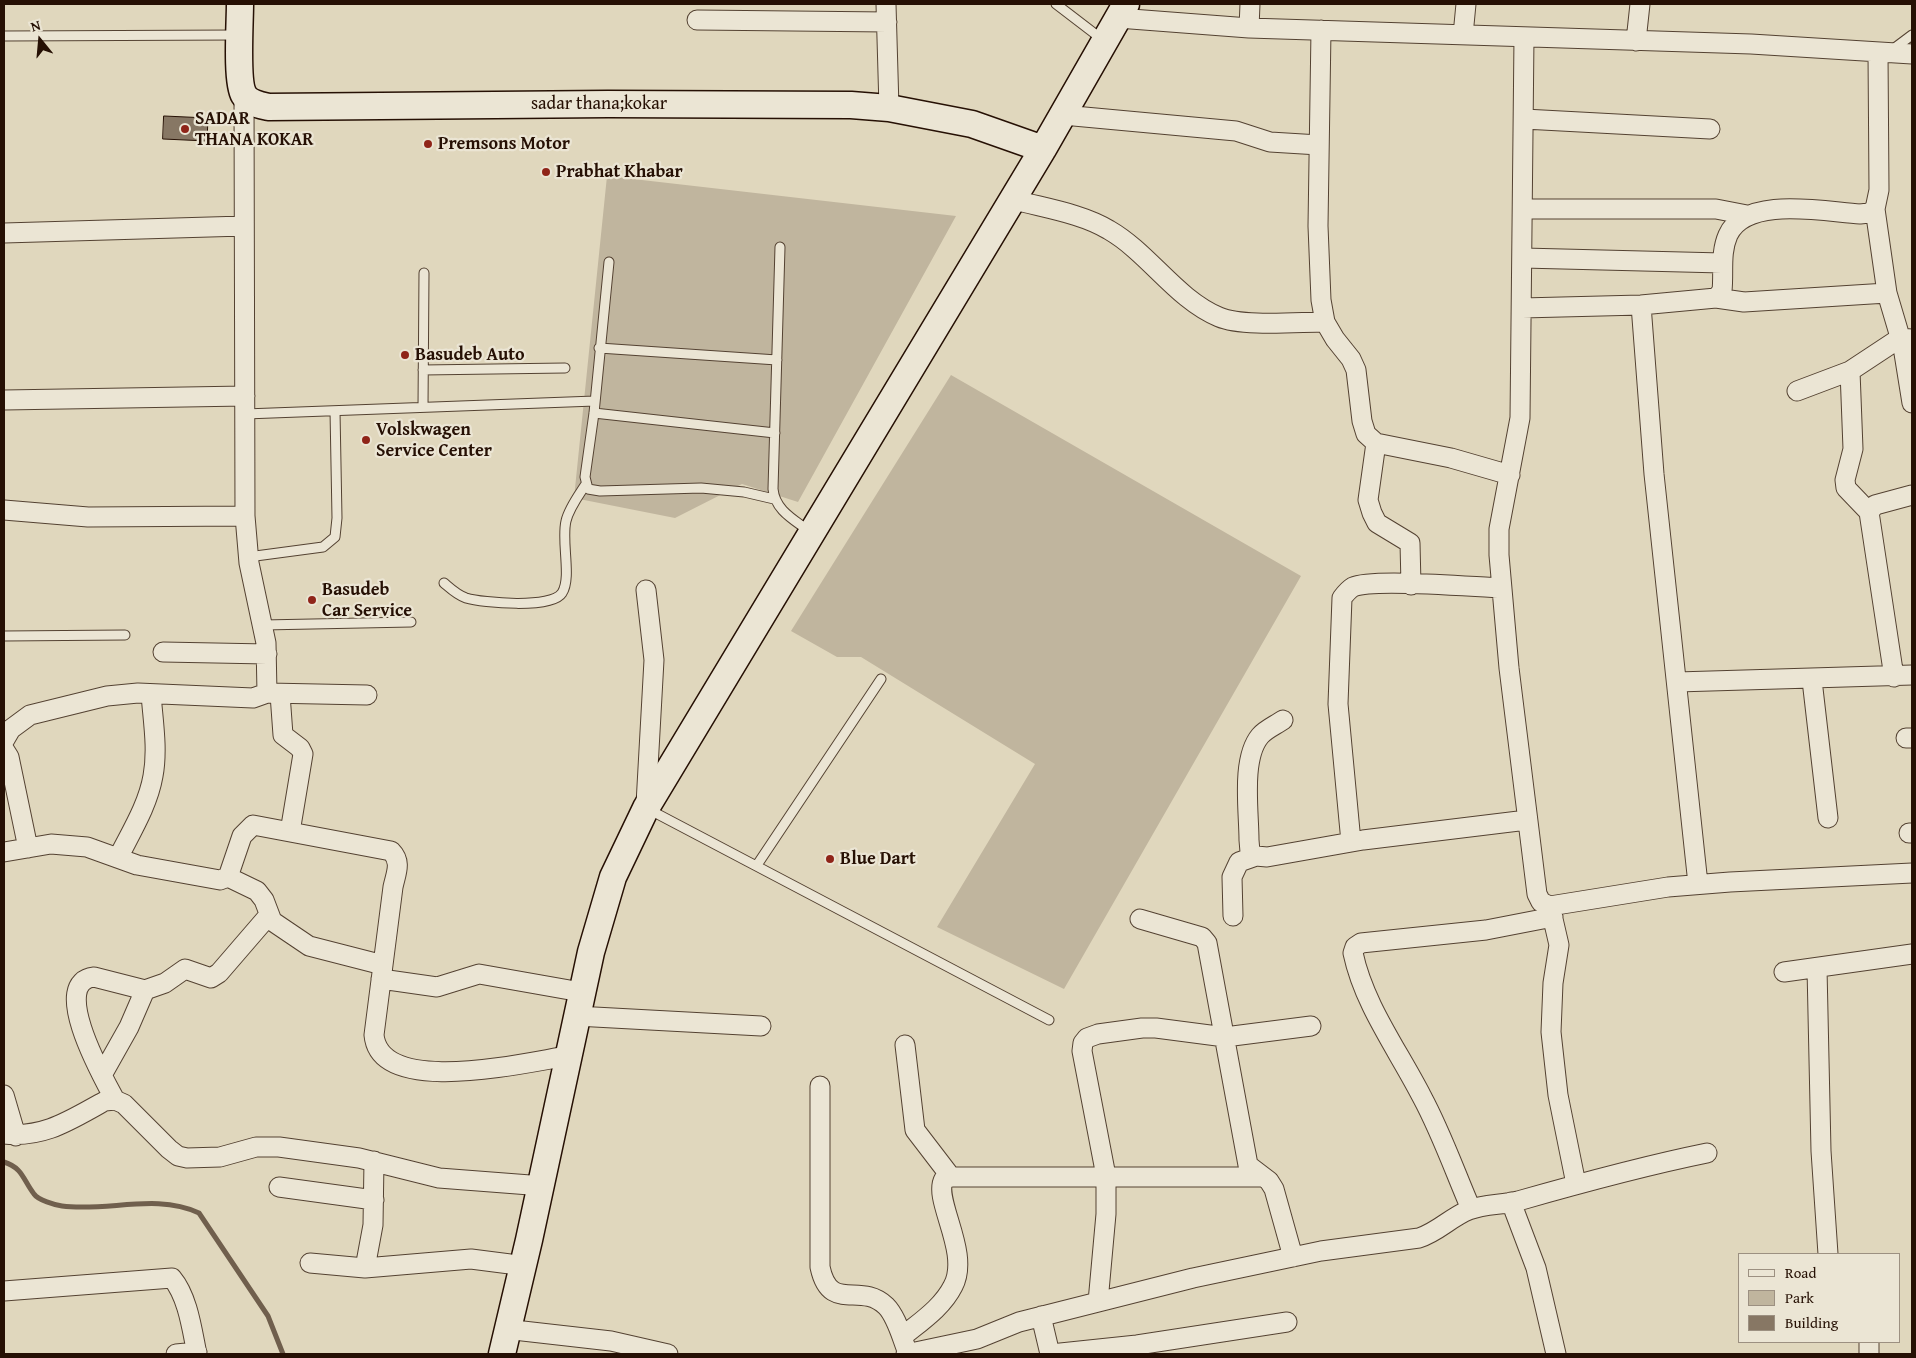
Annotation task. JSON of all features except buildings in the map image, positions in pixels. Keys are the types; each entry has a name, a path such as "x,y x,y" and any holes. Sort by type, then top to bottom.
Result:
{"main road":[{"path":"240,4 240,74 244,95"},
{"path":"502,1354 579,1004 613,877 646,808 1043,148 1122,11"},
{"name":"sadar thana;kokar","path":"244,95 254,104 268,107 627,104 850,105 889,108 972,124 1043,148"},
{"path":"485,1354 510,1264 546,1115 560,1096"},
{"path":"512,1342 561,1119 560,1096"},
{"path":"494,1354 546,1135 560,1096"}],"street":[{"path":"1249,28 1250,4"},
{"path":"1463,35 1466,4"},
{"path":"1636,40 1640,4"},
{"path":"1122,11 1249,28 1817,47 1912,54"},
{"path":"697,20 886,13 889,108"},
{"path":"1321,30 1318,226 1321,300 1325,322 1334,339 1351,359 1356,370 1362,421 1366,434 1376,443 1451,458 1510,475"},
{"path":"1524,37 1524,209 1520,418 1499,529 1502,588 1537,894 1541,902 1552,911 1559,945 1553,983 1551,1032 1558,1095 1576,1184"},
{"path":"1883,53 1879,190 1875,209 1887,294 1906,338 1912,403"},
{"path":"244,95 245,516 248,557 256,603 263,625 273,694 283,735 300,748 303,754 290,832"},
{"path":"1062,115 1236,131 1270,142 1319,145"},
{"path":"1524,120 1710,129"},
{"path":"1011,199 1089,221 1108,229 1200,306 1220,318 1239,321 1325,322"},
{"path":"1524,209 1716,209 1747,215"},
{"path":"1716,298 1722,291 1722,263 1728,236 1734,224 1747,215 1773,209 1860,214 1869,213 1875,209"},
{"path":"4,233 244,226"},
{"path":"1523,258 1722,263"},
{"path":"1522,308 1641,305 1716,298 1744,302 1887,294"},
{"path":"1641,305 1654,474 1698,884"},
{"path":"1797,391 1850,371 1906,338"},
{"path":"1677,682 1812,680 1903,676 1869,512 1846,488 1853,449 1850,371"},
{"path":"4,400 245,405"},
{"path":"1376,443 1368,500 1377,523 1410,543 1411,585"},
{"path":"1869,512 1875,505 1912,495"},
{"path":"4,510 88,517 245,516"},
{"path":"1351,842 1338,704 1342,598 1352,588 1359,585 1502,588"},
{"path":"646,590 654,660 646,808"},
{"path":"163,652 267,654"},
{"path":"1812,680 1828,818"},
{"path":"4,741 20,720 46,709 122,694 253,698 273,694 367,695"},
{"path":"118,858 146,802 153,776 155,758 152,694"},
{"path":"1256,856 1250,852 1248,762 1253,746 1261,734 1283,720"},
{"path":"4,749 9,757 28,848"},
{"path":"1233,916 1232,877 1239,862 1256,856 1267,857 1351,842 1528,820"},
{"path":"228,877 246,830 253,825 391,851 397,857 398,863 374,1043 383,1058 394,1063 442,1073 568,1056"},
{"path":"4,852 51,844 70,845 87,847 137,865 210,879 220,880 228,877 257,891 264,900 269,916 286,931 309,946 382,972 437,987 479,974 579,1004 761,1026"},
{"path":"1471,1209 1423,1098 1386,1034 1366,991 1352,953 1355,947 1361,944 1486,930 1552,911 1698,884 1912,873"},
{"path":"115,1100 84,1038 78,1020 77,1000 82,984 87,978 94,977 145,990 165,983 185,969 211,978 219,973 269,916"},
{"path":"1140,919 1202,937 1209,953 1246,1158 1248,1165 1269,1181 1274,1189 1293,1258"},
{"path":"1784,972 1912,954"},
{"path":"1817,968 1821,1150 1828,1253"},
{"path":"102,1075 130,1027 145,990"},
{"path":"1098,1302 1106,1214 1106,1176 1082,1050 1083,1043 1088,1038 1098,1034 1142,1028 1156,1028 1225,1037 1311,1026"},
{"path":"905,1045 915,1130 951,1177"},
{"path":"820,1086 820,1267 823,1280 826,1288 832,1292 867,1296 887,1306 910,1350"},
{"path":"4,1095 10,1135 27,1136 55,1128 105,1101 115,1100 124,1104 169,1149 178,1156 187,1158 220,1157 256,1147 274,1147 374,1161 440,1178 530,1185"},
{"path":"910,1350 977,1338 1000,1328 1041,1316 1293,1258 1419,1238 1430,1234 1457,1215 1471,1209 1511,1202 1636,1168 1707,1153"},
{"path":"366,1268 374,1200 374,1161"},
{"path":"910,1350 947,1296 957,1276 956,1240 940,1190 944,1180 951,1177 1262,1177"},
{"path":"279,1187 374,1200"},
{"path":"1511,1202 1536,1268 1556,1354"},
{"path":"310,1263 366,1268 470,1259 510,1264"},
{"path":"4,1291 172,1278 178,1285 197,1353 176,1354"},
{"path":"1041,1316 1050,1354 1136,1345 1287,1322"},
{"path":"512,1342 611,1341 668,1354"}],"lane":[{"path":"1056,4 1105,41"},
{"path":"4,36 240,35"},
{"path":"1883,53 1912,35"},
{"path":"780,247 774,499 787,516 811,533"},
{"path":"444,583 456,594 496,604 547,601 558,598 563,591 566,580 563,540 566,521 586,484 609,262"},
{"path":"423,407 424,273"},
{"path":"599,348 777,360"},
{"path":"423,370 565,368"},
{"path":"245,405 335,410 595,401"},
{"path":"248,557 323,547 335,537 337,518 335,410"},
{"path":"594,413 775,433"},
{"path":"586,484 588,489 593,491 701,488 744,492 774,499"},
{"path":"263,625 411,622"},
{"path":"4,636 125,635"},
{"path":"757,865 881,679"},
{"path":"646,808 1050,1020"}],"green space":[{"path":"607,176 956,216 798,502 742,484 675,518 574,498"},
{"path":"951,375 1301,576 1064,989 937,927 1035,764 861,657 837,657 791,631"}],"waterway":[{"path":"4,1162 19,1171 36,1196 55,1205 97,1207 166,1204 183,1207 199,1213 268,1316 283,1354"}],"place":[{"name":"SADAR THANA KOKAR","path":"185,129"},
{"name":"Premsons Motor","path":"428,144"},
{"name":"Prabhat Khabar","path":"546,172"},
{"name":"Basudeb Auto","path":"405,355"},
{"name":"Volskwagen Service Center","path":"366,440"},
{"name":"Basudeb Car Service","path":"312,600"},
{"name":"Blue Dart","path":"830,859"}]}
